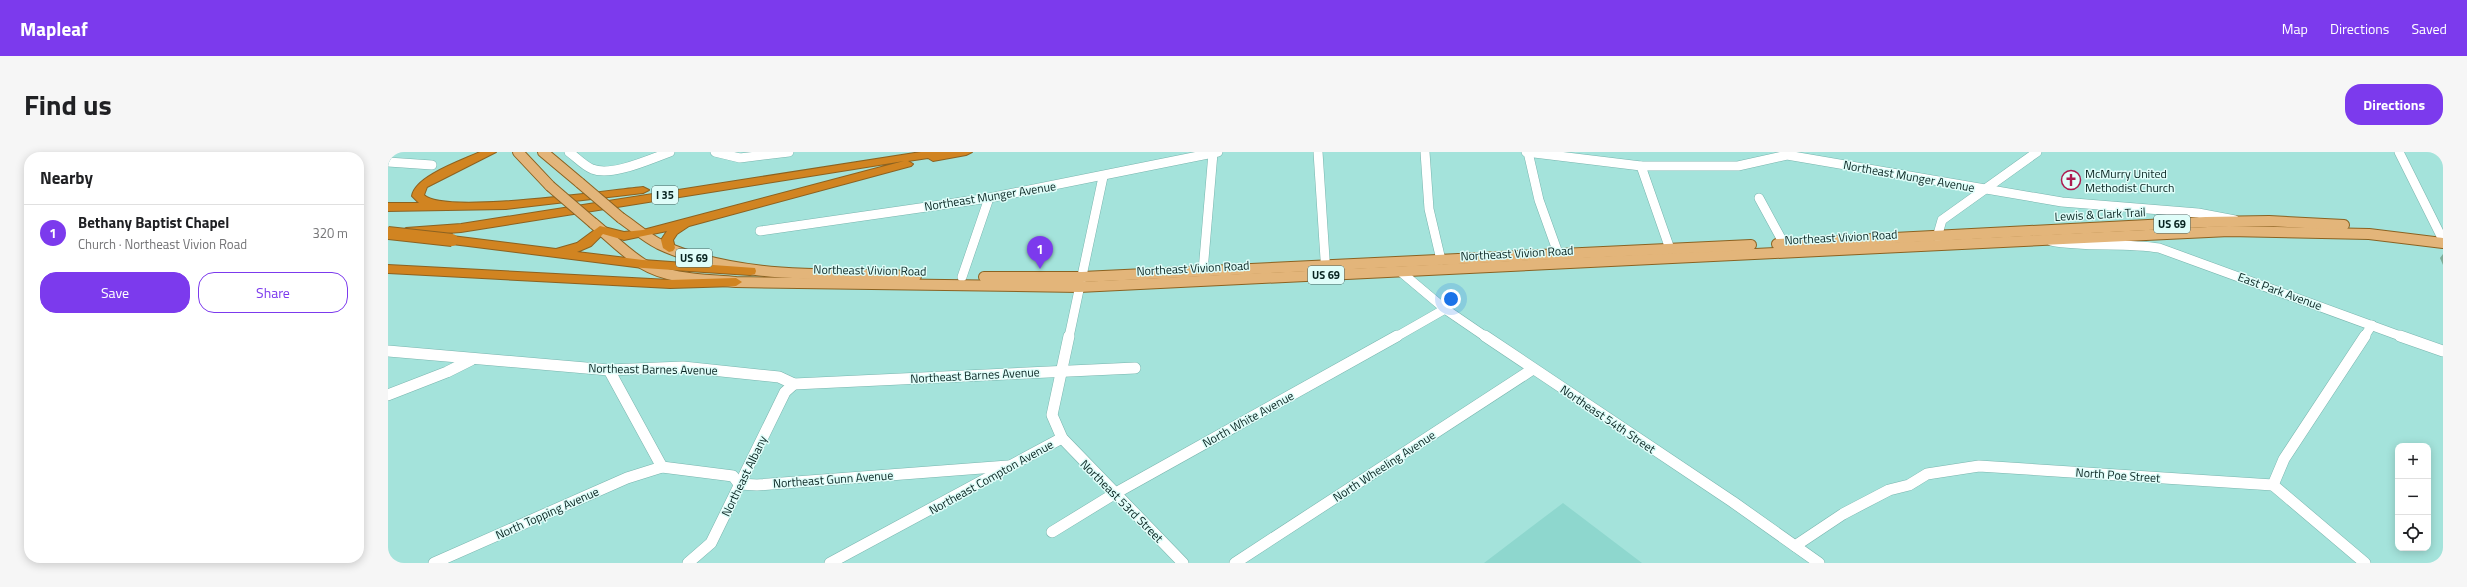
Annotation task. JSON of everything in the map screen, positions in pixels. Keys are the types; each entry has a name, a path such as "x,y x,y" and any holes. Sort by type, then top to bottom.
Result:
{"highway":[{"path":"452,206 422,200 418,196 419,189 440,174 490,152"},
{"name":"I 35","path":"388,207 506,205 642,190 883,152"},
{"name":"I 35","path":"388,233 460,228 942,152"},
{"path":"557,253 580,248 593,240 596,227 624,236 643,234 843,180 966,152"},
{"path":"669,248 667,240 674,231 688,221"},
{"path":"388,233 643,264 750,271"},
{"path":"388,269 670,284 736,282"}],"main road":[{"name":"Northeast Vivion Road","path":"518,152 550,186 596,227 643,264 658,271 688,277 736,282 1080,282 1326,270 1441,260 1558,253 1784,244 1900,236"},
{"name":"Northeast Vivion Road","path":"543,152 621,218 643,234 669,248 713,263 750,271 1080,282 1203,271 1326,270 1401,272 1915,246"},
{"name":"Lewis & Clark Trail","path":"1900,236 2239,221 2325,223 2443,239"},
{"name":"Lewis & Clark Trail","path":"1915,246 2229,231 2369,234 2443,239"}],"street":[{"path":"569,152 591,169 603,171 620,168 670,152"},
{"path":"715,152 740,158 789,152"},
{"path":"1203,271 1216,152"},
{"name":"Northeast Munger Avenue","path":"760,231 989,198 1103,177 1216,152"},
{"path":"1318,152 1326,270"},
{"path":"1425,152 1429,209 1441,260"},
{"path":"1527,152 1539,200 1558,253"},
{"name":"Northeast Munger Avenue","path":"1527,152 1641,166 1738,166 1788,156 2062,202 2219,216 2239,221"},
{"path":"1941,245 1938,234 1942,220 2036,152"},
{"path":"2399,152 2443,239"},
{"path":"388,162 432,165"},
{"path":"1641,166 1654,208 1670,249"},
{"name":"Northeast Compton Avenue","path":"830,563 989,479 1008,466 1062,438 1052,415 1103,177"},
{"path":"962,277 989,198"},
{"path":"1759,198 1784,244"},
{"name":"East Park Avenue","path":"2045,240 2070,246 2140,245 2166,250 2443,351"},
{"name":"Northeast 54th Street","path":"1401,272 1445,309 1819,563"},
{"name":"North White Avenue","path":"1052,532 1114,494 1445,309"},
{"path":"2365,563 2273,485 2284,459 2372,325"},
{"name":"Northeast Barnes Avenue","path":"388,351 471,360 609,370 683,367 779,377 794,384 1135,368"},
{"path":"388,395 446,372 471,360"},
{"name":"North Wheeling Avenue","path":"1235,563 1533,369"},
{"path":"609,370 662,468 733,476 739,484"},
{"name":"Northeast Albany","path":"688,563 711,543 785,392 794,384"},
{"name":"Northeast 53rd Street","path":"1062,438 1114,494 1183,563"},
{"name":"Northeast Gunn Avenue","path":"739,484 959,471 1008,466"},
{"name":"North Poe Street","path":"1795,546 1843,514 1878,496 1909,484 1927,474 1957,468 1979,466 2273,485"},
{"name":"North Topping Avenue","path":"434,563 627,478 662,468"}],"shaded area":[{"path":"1563,503 1642,563 1484,563"}],"place":[{"name":"McMurry United Methodist Church","path":"2071,180"},
{"name":"Bethany Baptist Chapel","path":"1040,269"}]}
